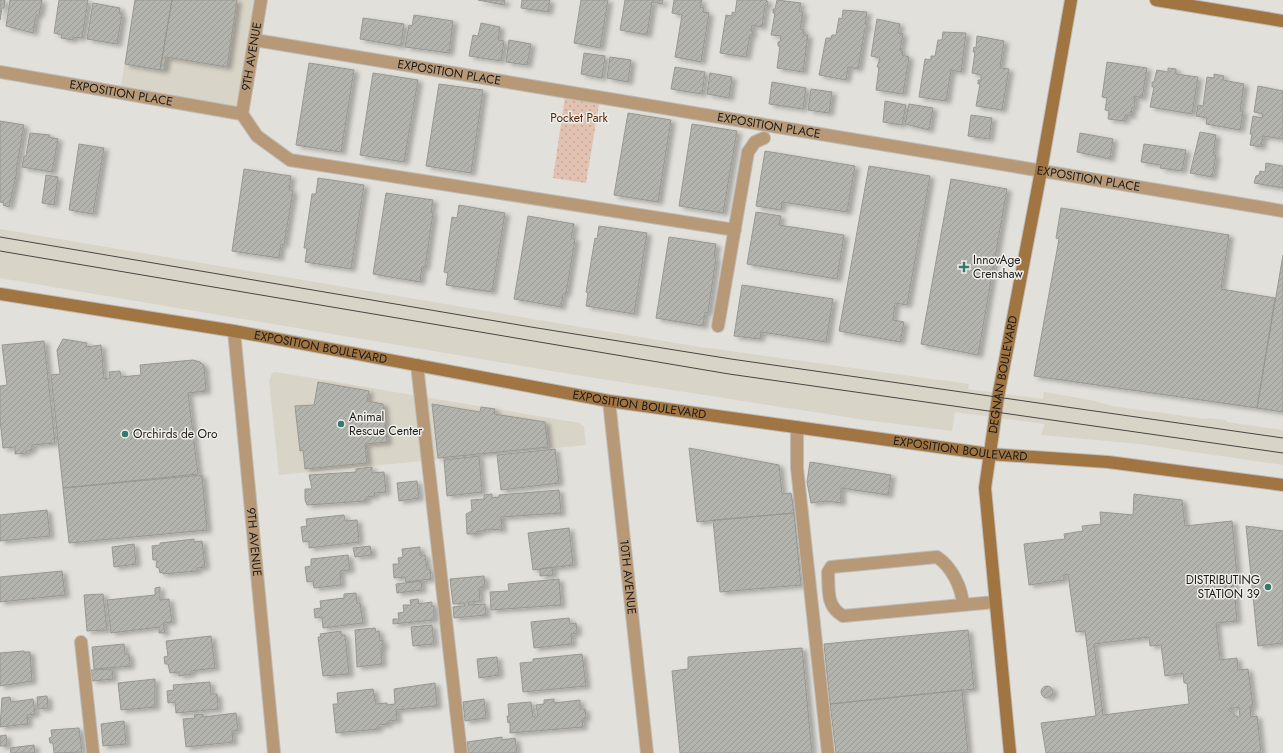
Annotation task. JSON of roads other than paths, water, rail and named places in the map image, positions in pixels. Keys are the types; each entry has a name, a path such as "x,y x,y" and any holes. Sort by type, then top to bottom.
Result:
{"street":[{"name":"9TH AVENUE","path":"242,114 261,0"},
{"name":"DEGNAN BOULEVARD","path":"1010,753 985,488 998,397 1042,171 1071,0"},
{"path":"1156,0 1283,20"},
{"name":"EXPOSITION PLACE","path":"255,40 1283,211"},
{"name":"EXPOSITION PLACE","path":"0,72 242,114"},
{"path":"242,114 256,136 290,160 735,230"},
{"path":"718,326 748,152 755,142 764,138"},
{"name":"EXPOSITION BOULEVARD","path":"0,294 234,331 608,401 989,454 1108,462 1283,485"},
{"name":"9TH AVENUE","path":"234,331 274,753"},
{"path":"417,365 460,753"},
{"name":"10TH AVENUE","path":"608,401 647,753"},
{"path":"797,427 798,468 828,753"},
{"path":"964,605 962,591 944,562 937,557 831,567 828,572 831,604 835,611 843,616 964,605 995,602"},
{"path":"81,642 93,753"}],"tram line":[{"path":"0,237 531,327 731,359 1283,438"},
{"path":"0,251 729,374 1283,453"}],"place":[{"name":"InnovAge Crenshaw","path":"964,267"},
{"name":"Animal Rescue Center","path":"341,424"},
{"name":"Orchirds de Oro","path":"125,434"},
{"name":"DISTRIBUTING STATION 39","path":"1268,587"}],"park label":[{"name":"Pocket Park","path":"579,118"}]}
